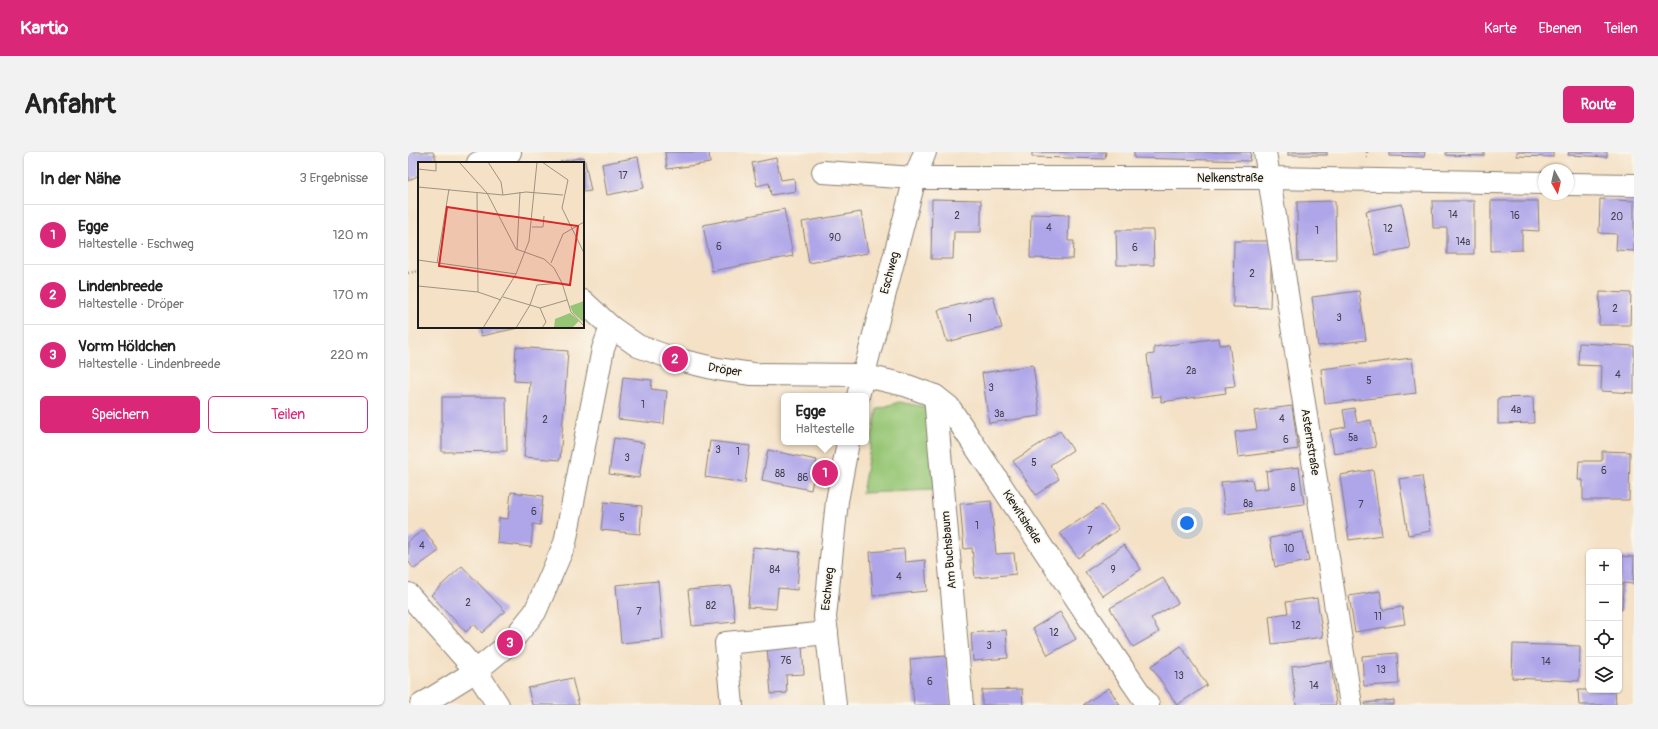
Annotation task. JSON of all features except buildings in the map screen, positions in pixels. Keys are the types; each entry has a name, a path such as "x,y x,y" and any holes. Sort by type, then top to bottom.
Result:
{"street":[{"path":"473,152 478,162"},
{"path":"481,162 510,152"},
{"name":"Eschweg","path":"859,393 862,375 916,178 925,152"},
{"name":"Asternstraße","path":"1265,152 1351,705"},
{"name":"Nelkenstraße","path":"823,172 916,178 1269,178 1538,184"},
{"path":"1574,184 1634,185"},
{"name":"Dröper","path":"584,302 611,327 638,346 675,359 717,370 752,374 862,375"},
{"path":"421,705 476,671 510,643 535,612 565,543 603,349 611,327"},
{"name":"Kiewitsheide","path":"862,375 905,386 935,396 949,407 1148,705"},
{"name":"Am Buchsbaum","path":"935,396 962,705"},
{"name":"Eschweg","path":"835,705 826,625 837,501 847,445"},
{"path":"408,594 476,671 498,705"},
{"path":"732,705 726,643 826,625"}],"path":[{"path":"408,273 418,271"}],"green space":[{"path":"899,402 926,407 935,490 862,493 877,409"}],"place":[{"name":"Lindenbreede","path":"675,359"},
{"name":"Egge","path":"825,473"},
{"name":"Vorm Höldchen","path":"510,643"}]}
